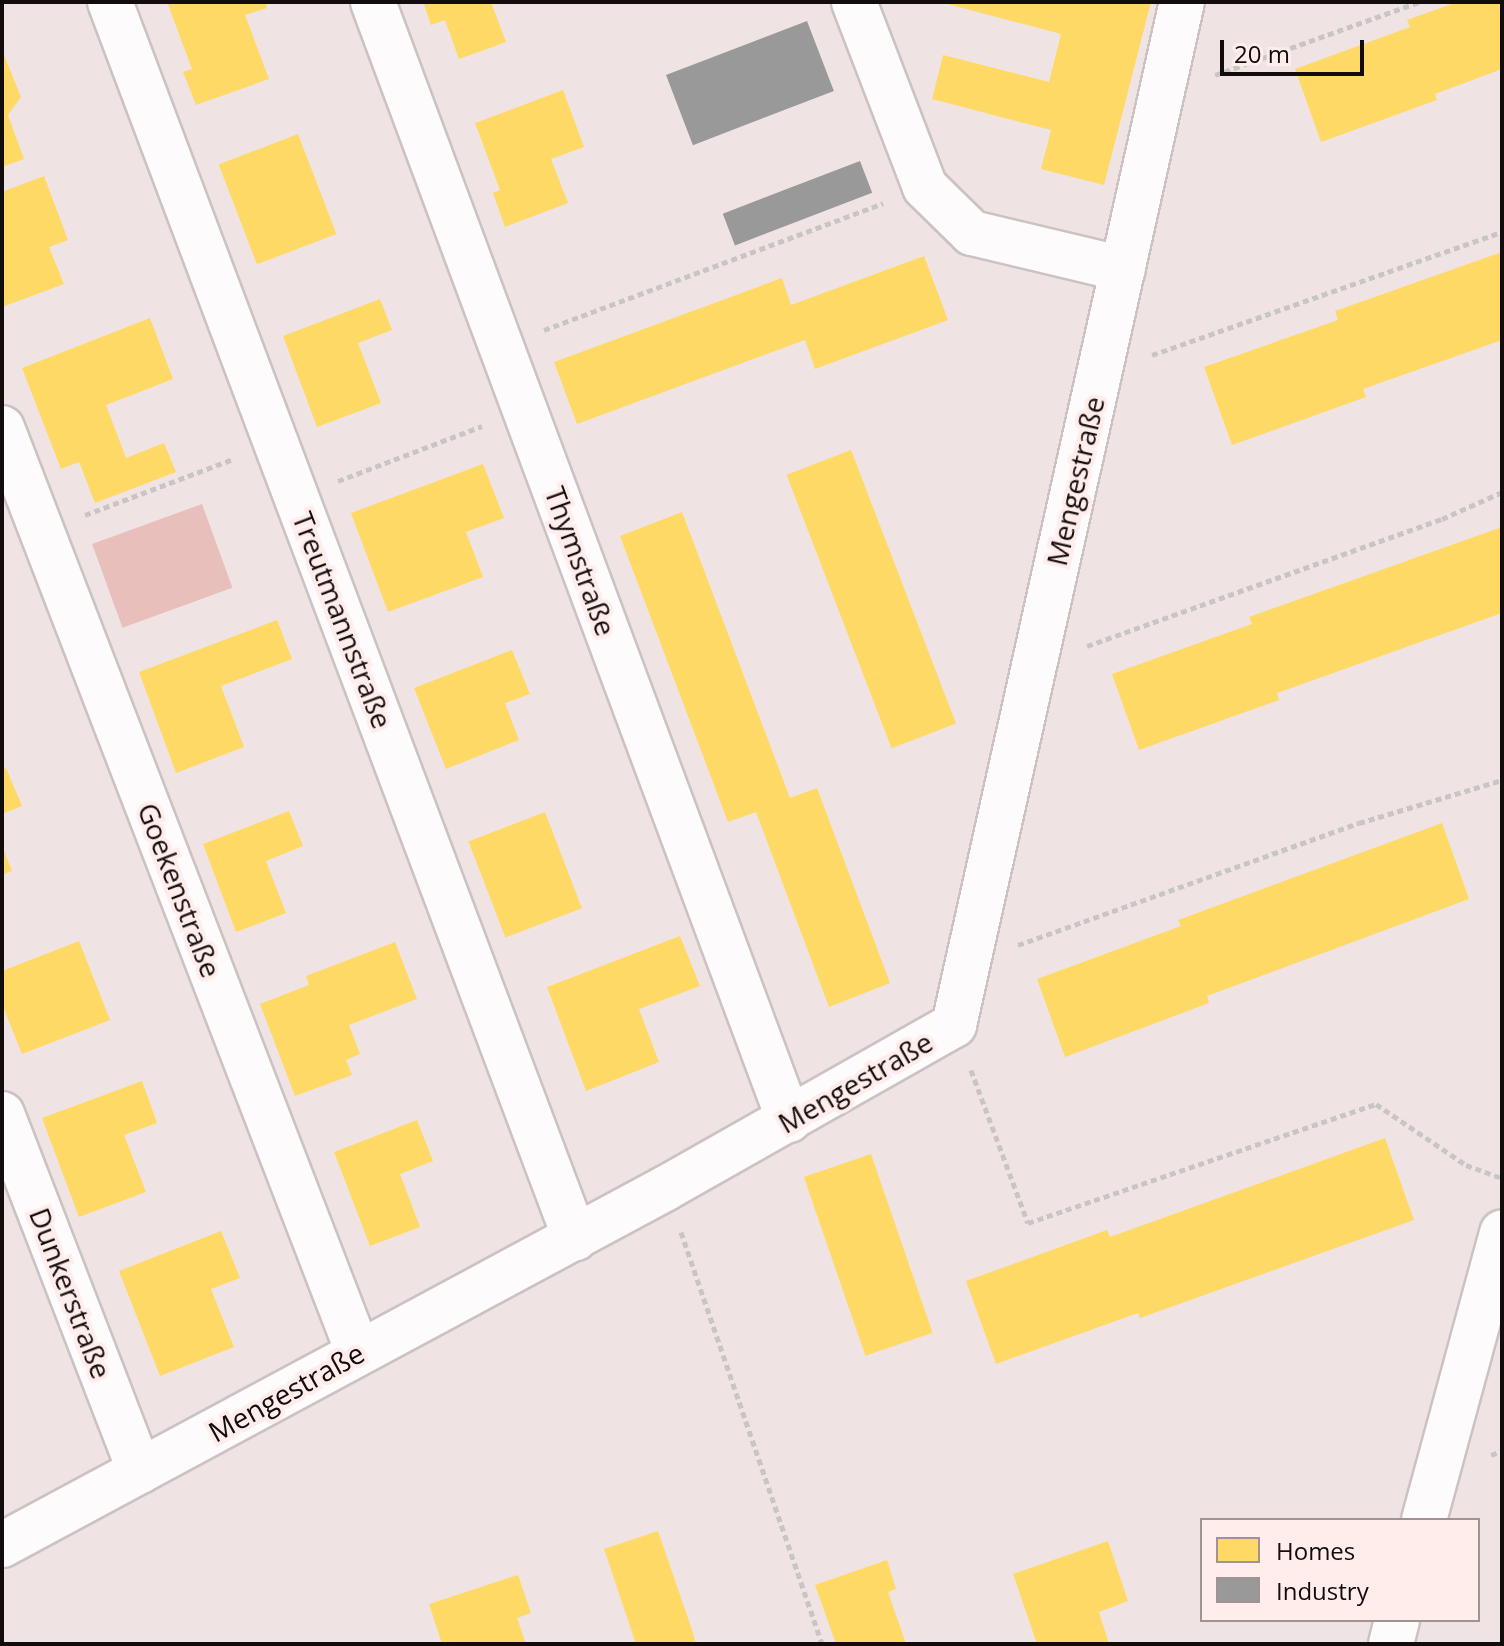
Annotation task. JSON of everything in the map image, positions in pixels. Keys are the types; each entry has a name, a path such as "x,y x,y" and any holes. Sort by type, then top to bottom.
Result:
{"street":[{"name":"Treutmannstraße","path":"110,2 575,1238"},
{"name":"Thymstraße","path":"373,2 789,1120"},
{"path":"854,2 925,187 972,233 1123,269"},
{"name":"Mengestraße","path":"2,1545 575,1238 954,1025 1182,2"},
{"name":"Goekenstraße","path":"2,428 358,1352"},
{"name":"Dunkerstraße","path":"2,1114 140,1471"},
{"path":"1425,1518 1502,1232"},
{"path":"1391,1644 1396,1622"}],"path":[{"path":"1161,94 1419,2"},
{"path":"502,346 925,187"},
{"path":"1099,374 1502,232"},
{"path":"296,497 525,409"},
{"path":"42,531 276,443"},
{"path":"1034,665 1442,519 1502,492"},
{"path":"967,963 1359,823 1502,780"},
{"path":"954,1025 1028,1223 1376,1104 1466,1165 1502,1178"},
{"path":"666,1188 822,1644"}],"shaded area":[{"path":"202,504 232,588 122,628 92,544"}],"building: Homes":[{"path":"167,2 265,2 267,8 245,15 269,79 196,105 183,72 192,69"},
{"path":"423,2 491,2 506,42 459,59 445,20 431,25"},
{"path":"940,2 1151,2 1104,185 1041,169 1051,130 932,99 943,55 1049,82 1061,34"},
{"path":"1457,2 1502,2 1502,69 1435,94 1437,100 1321,142 1295,69 1410,27 1407,20"},
{"path":"2,50 21,97 8,115 24,159 2,167"},
{"path":"563,90 584,147 551,159 568,203 505,227 493,193 500,190 475,123"},
{"path":"298,134 336,234 257,264 219,164"},
{"path":"44,176 68,240 49,247 64,284 2,307 2,192"},
{"path":"1502,252 1502,340 1363,389 1366,397 1232,445 1204,367 1338,320 1335,311"},
{"path":"924,256 948,320 815,369 805,340 577,424 554,362 782,278 791,305"},
{"path":"380,299 392,330 358,343 381,403 317,427 283,336"},
{"path":"150,318 173,379 106,405 126,458 164,443 176,472 95,503 79,462 61,469 22,368"},
{"path":"851,450 956,724 892,748 787,475"},
{"path":"483,464 504,518 466,532 483,577 388,612 351,513"},
{"path":"682,512 790,798 817,788 890,983 829,1007 756,812 728,822 620,536"},
{"path":"1502,527 1502,613 1277,693 1279,700 1139,750 1112,674 1252,624 1249,617"},
{"path":"277,620 292,659 221,686 244,747 176,773 139,672"},
{"path":"512,650 530,694 505,703 519,740 446,769 414,688"},
{"path":"6,768 22,806 2,814 2,770"},
{"path":"289,811 303,846 266,861 286,913 236,932 203,844"},
{"path":"545,812 582,908 505,938 468,841"},
{"path":"1442,823 1469,899 1207,996 1209,1003 1065,1057 1037,979 1181,926 1178,920"},
{"path":"2,846 12,871 2,875"},
{"path":"680,936 700,986 639,1009 659,1062 586,1091 547,987"},
{"path":"79,941 110,1020 22,1054 2,1004 2,971"},
{"path":"395,942 417,999 349,1025 360,1054 346,1060 352,1075 295,1096 260,1004 309,985 306,976"},
{"path":"142,1081 157,1123 124,1135 146,1192 79,1217 42,1118"},
{"path":"417,1120 433,1161 400,1174 420,1227 370,1246 334,1152"},
{"path":"1385,1138 1414,1220 1140,1318 1138,1313 996,1364 966,1281 1107,1230 1110,1237"},
{"path":"871,1154 933,1333 865,1356 804,1177"},
{"path":"221,1231 240,1278 211,1289 234,1347 160,1376 119,1271"},
{"path":"658,1531 696,1644 636,1644 604,1549"},
{"path":"1108,1541 1128,1601 1099,1612 1109,1644 1037,1644 1013,1574"},
{"path":"887,1560 896,1589 888,1592 906,1644 836,1644 815,1585"},
{"path":"518,1575 531,1613 517,1618 526,1644 442,1644 429,1604"}],"building: Industry":[{"path":"807,21 834,91 693,145 666,75"},
{"path":"860,161 872,193 735,245 723,214"}]}
